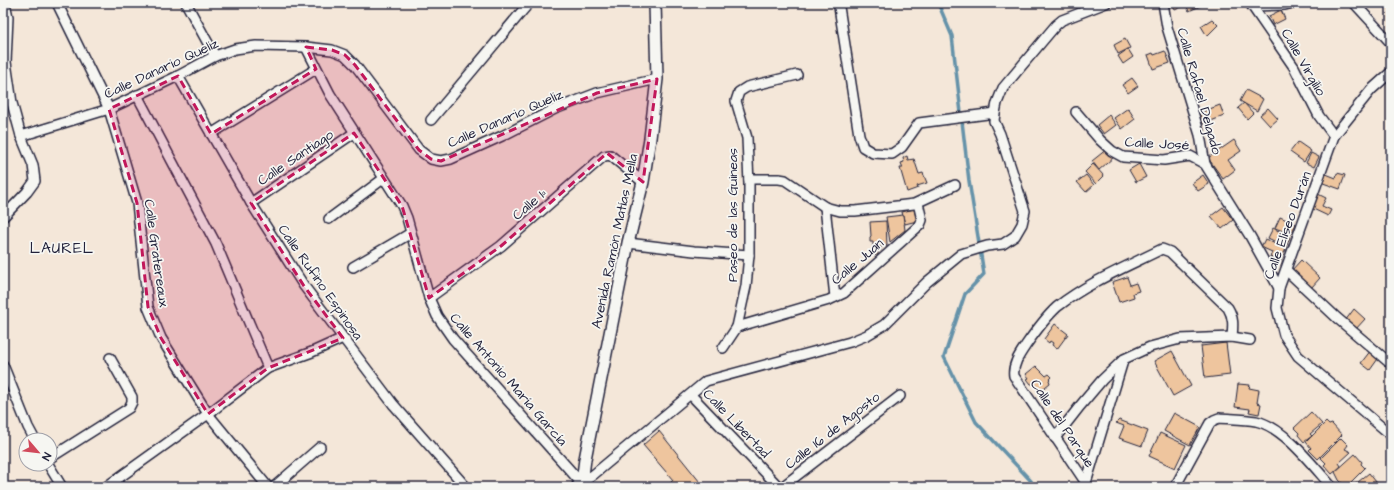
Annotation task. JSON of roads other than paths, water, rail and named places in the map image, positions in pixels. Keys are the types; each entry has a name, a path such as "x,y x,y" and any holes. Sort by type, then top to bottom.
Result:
{"street":[{"path":"3,218 35,181 33,165 21,136 12,103 6,62 8,17 6,3"},
{"name":"Calle Gratereaux","path":"57,3 109,109 137,203 148,306 161,338 208,414 268,487"},
{"path":"186,3 215,56"},
{"path":"430,120 529,3"},
{"name":"Avenida Ramón Matías Mella","path":"581,486 585,459 650,138 657,79 656,3"},
{"path":"581,486 706,381 850,342 868,335 884,325 927,282 961,254 987,246 1003,244 1015,236 1022,224 1025,211 1000,134 994,121 997,103 1003,88 1056,25 1062,20 1106,3"},
{"name":"Calle Rafael Delgado","path":"1163,3 1167,27 1200,135 1205,164 1250,236 1279,288"},
{"path":"1251,5 1285,6 1293,3"},
{"path":"1354,3 1391,43"},
{"name":"Calle Virgilio","path":"1251,5 1294,66 1318,116 1334,136"},
{"path":"839,7 859,135 863,147 873,153 892,154 902,147 918,123 995,113"},
{"name":"Calle Danario Queliz","path":"21,136 109,109 178,76 215,56 235,49 256,46 306,47 332,50 345,55 355,65 419,150 431,159 441,161 451,159 556,109 598,93 657,79"},
{"name":"Calle Antonio María García","path":"306,47 330,94 383,179 402,206 411,232 429,298 437,316 453,338 581,486"},
{"path":"211,134 316,68"},
{"name":"Calle Eliseo Durán","path":"1391,72 1371,90 1334,136 1279,288 1277,308 1284,336 1298,356 1391,435"},
{"name":"Paseo de las Guineas","path":"723,348 737,327 746,286 749,255 749,179 747,138 736,100 739,92 746,87 797,75"},
{"name":"Calle Rufino Espinosa","path":"178,76 251,203 304,286 393,404 466,487"},
{"path":"137,95 216,244 268,368"},
{"name":"Calle José","path":"1076,112 1100,140 1112,151 1123,157 1164,160 1190,156 1205,164"},
{"name":"Calle Santiago","path":"251,203 354,133"},
{"name":"Calle 1ª","path":"429,298 502,246 604,156 610,155 642,182"},
{"path":"329,219 383,179"},
{"path":"749,179 785,180 825,207 840,211 855,211 914,204 955,185"},
{"name":"Calle Juan","path":"737,327 844,293 920,225 922,220 918,203"},
{"path":"825,207 835,297"},
{"path":"353,267 411,232"},
{"path":"628,243 694,251 749,255"},
{"name":"Calle del Parque","path":"1087,485 1014,376 1014,367 1023,349 1038,327 1056,308 1084,288 1162,250 1170,252 1228,308 1232,314 1233,320 1232,337"},
{"path":"1286,270 1337,318 1391,364"},
{"path":"1055,438 1102,380 1124,360 1150,347 1180,339 1232,337 1250,340"},
{"path":"106,487 208,414 268,368 312,352 343,338"},
{"path":"58,453 129,408 132,402 132,396 110,358"},
{"path":"1087,485 1124,360"},
{"path":"3,365 31,432"},
{"name":"Calle Libertad","path":"691,395 780,487"},
{"name":"Calle 16 de Agosto","path":"780,487 900,396"},
{"path":"1176,487 1210,423 1219,418 1257,421 1273,427 1288,439 1332,487"},
{"path":"274,487 320,447"},
{"path":"53,472 62,487"}],"waterway":[{"path":"938,3 952,36 969,181 984,274 965,294 944,357 976,422 1031,481 1033,487"}],"district":[{"name":"LAUREL","path":"62,248"}]}
